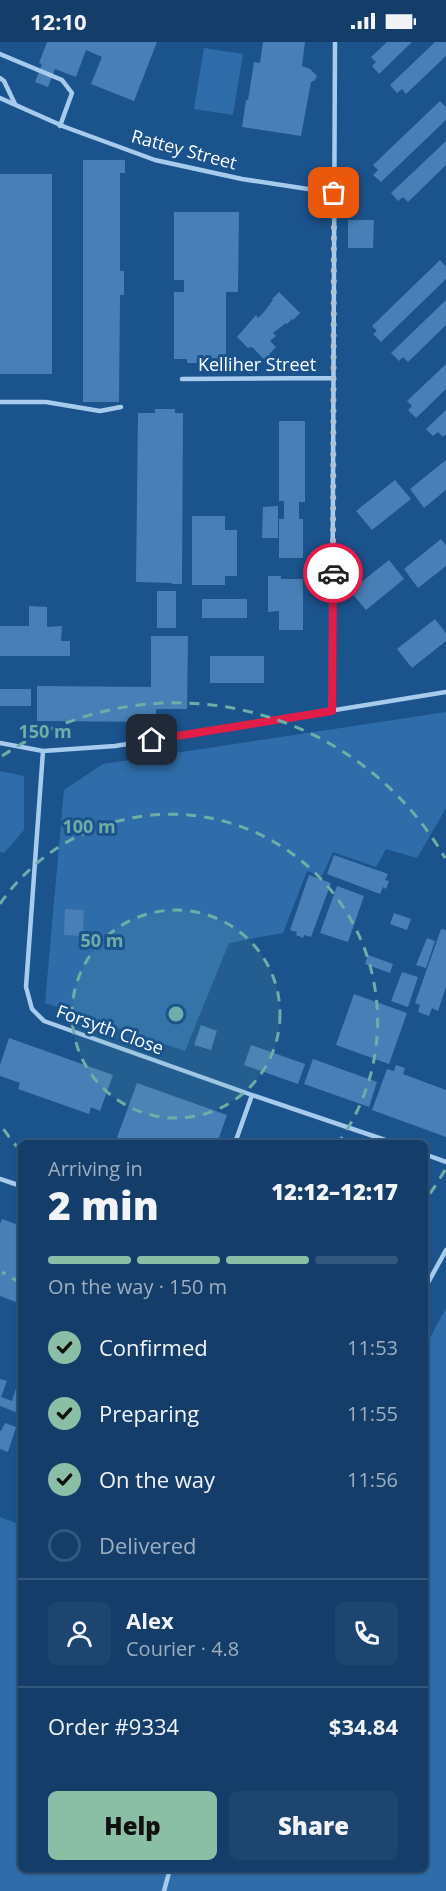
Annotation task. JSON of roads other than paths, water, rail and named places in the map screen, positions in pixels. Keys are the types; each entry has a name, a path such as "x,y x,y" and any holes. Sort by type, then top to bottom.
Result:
{"lane":[{"path":"332,711 335,42"},
{"path":"0,54 62,81 72,93 60,126"},
{"path":"0,78 4,81 15,105"},
{"name":"Rattey Street","path":"0,98 60,126 155,160 242,179 334,193"},
{"name":"Kelliher Street","path":"182,379 333,378"},
{"path":"0,402 46,402 100,411 121,407"},
{"path":"0,743 43,751 115,746 446,692"},
{"name":"Forsyth Close","path":"43,751 26,987 32,1009 44,1021 385,1140"},
{"path":"236,1140 252,1095"},
{"path":"428,1155 446,1162"},
{"path":"0,1179 18,1185"},
{"path":"428,1283 446,1250"},
{"path":"164,1891 169,1872"}]}
